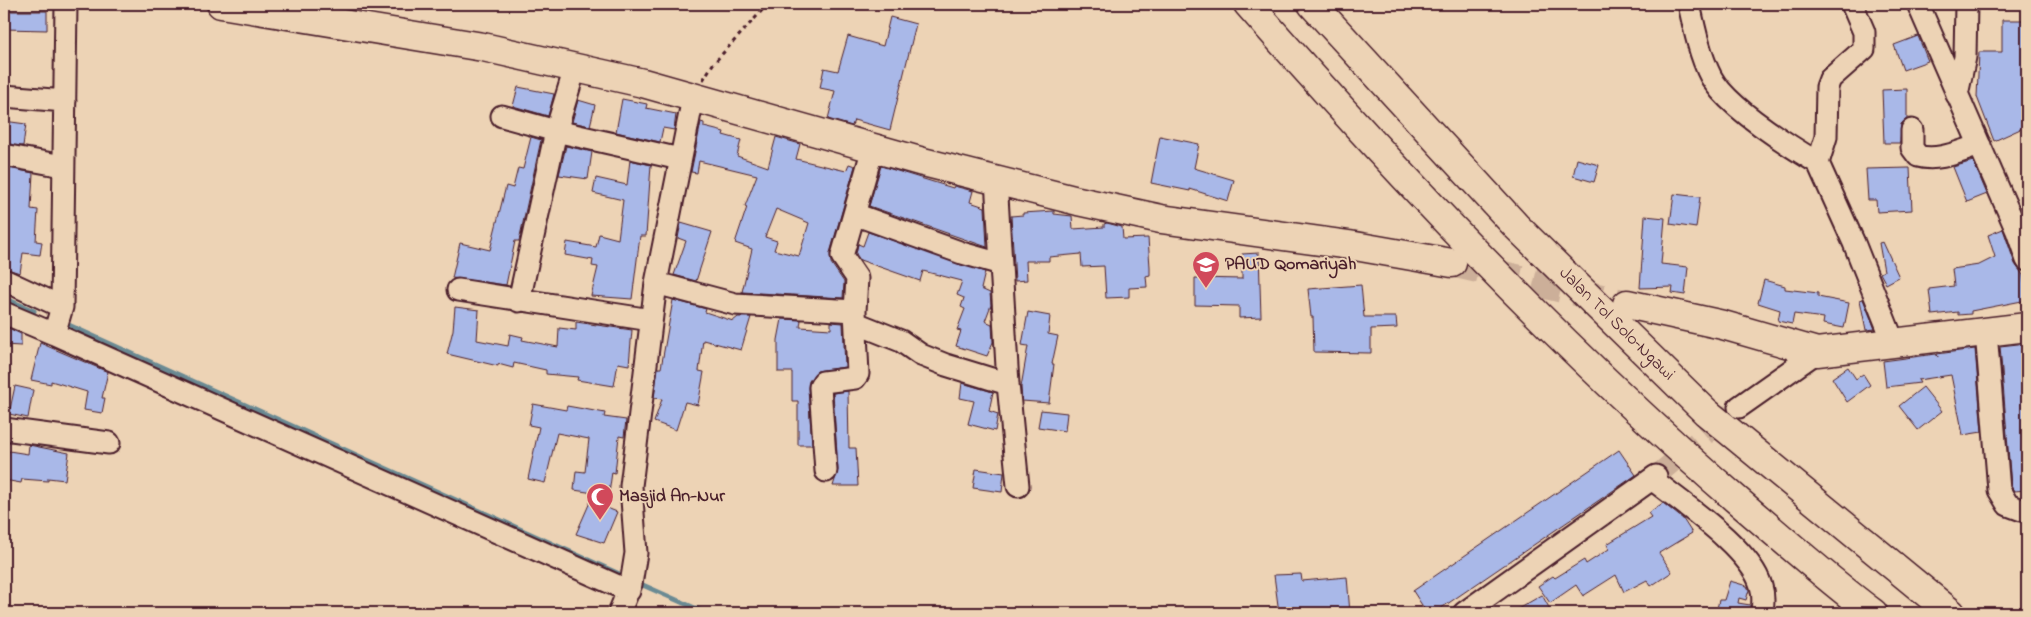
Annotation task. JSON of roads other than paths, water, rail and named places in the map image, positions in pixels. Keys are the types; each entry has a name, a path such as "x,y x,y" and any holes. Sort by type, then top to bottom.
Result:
{"main road":[{"path":"221,4 483,47 643,83 693,98 767,116 873,148 1078,201 1162,219 1452,263"},
{"path":"1248,4 1338,106 1520,299 1676,448 1834,583 1873,613"},
{"name":"Jalan Tol Solo–Ngawi","path":"1312,4 1516,226 1706,412 1951,613"},
{"path":"1628,304 1723,325 1817,352 1893,341 2027,327"}],"street":[{"path":"59,320 66,4"},
{"path":"1689,4 1710,76 1721,92 1776,137 1818,163 1854,243 1893,341"},
{"path":"1818,163 1826,138 1827,87 1830,79 1864,49 1864,32 1852,4"},
{"path":"1918,4 1980,145 2027,260"},
{"path":"1957,95 1965,58 1966,4"},
{"path":"519,301 556,131 575,68"},
{"path":"4,96 65,101"},
{"path":"619,613 630,587 636,553 631,486 656,283 693,98"},
{"path":"502,116 556,131 680,159"},
{"path":"1912,130 1912,148 1918,156 1926,158 1945,156 1980,145"},
{"path":"826,472 820,388 823,382 828,380 855,378 858,374 855,317 857,278 842,256 873,148"},
{"path":"9,156 63,166"},
{"path":"996,179 1008,384 1018,486"},
{"path":"854,214 962,253 1001,264"},
{"path":"4,280 59,320 630,587"},
{"path":"656,283 735,304 855,317 901,341 921,355 946,365 1008,384"},
{"path":"458,290 519,301 651,320"},
{"path":"4,314 59,320"},
{"path":"1986,332 1998,490 2008,505 2027,512"},
{"path":"1739,407 1817,352"},
{"path":"4,429 109,443"},
{"path":"1464,613 1654,478 1715,529 1742,555 1761,585 1764,599 1762,613"}],"waterway":[{"path":"4,298 34,311"},
{"path":"62,322 626,577"},
{"path":"636,582 706,613"}],"tunnel":[{"path":"1452,263 1627,304"},
{"path":"1656,476 1731,413"}],"place":[{"name":"PAUD Qomariyah","path":"1206,289"},
{"name":"Masjid An-Nur","path":"600,521"}]}
